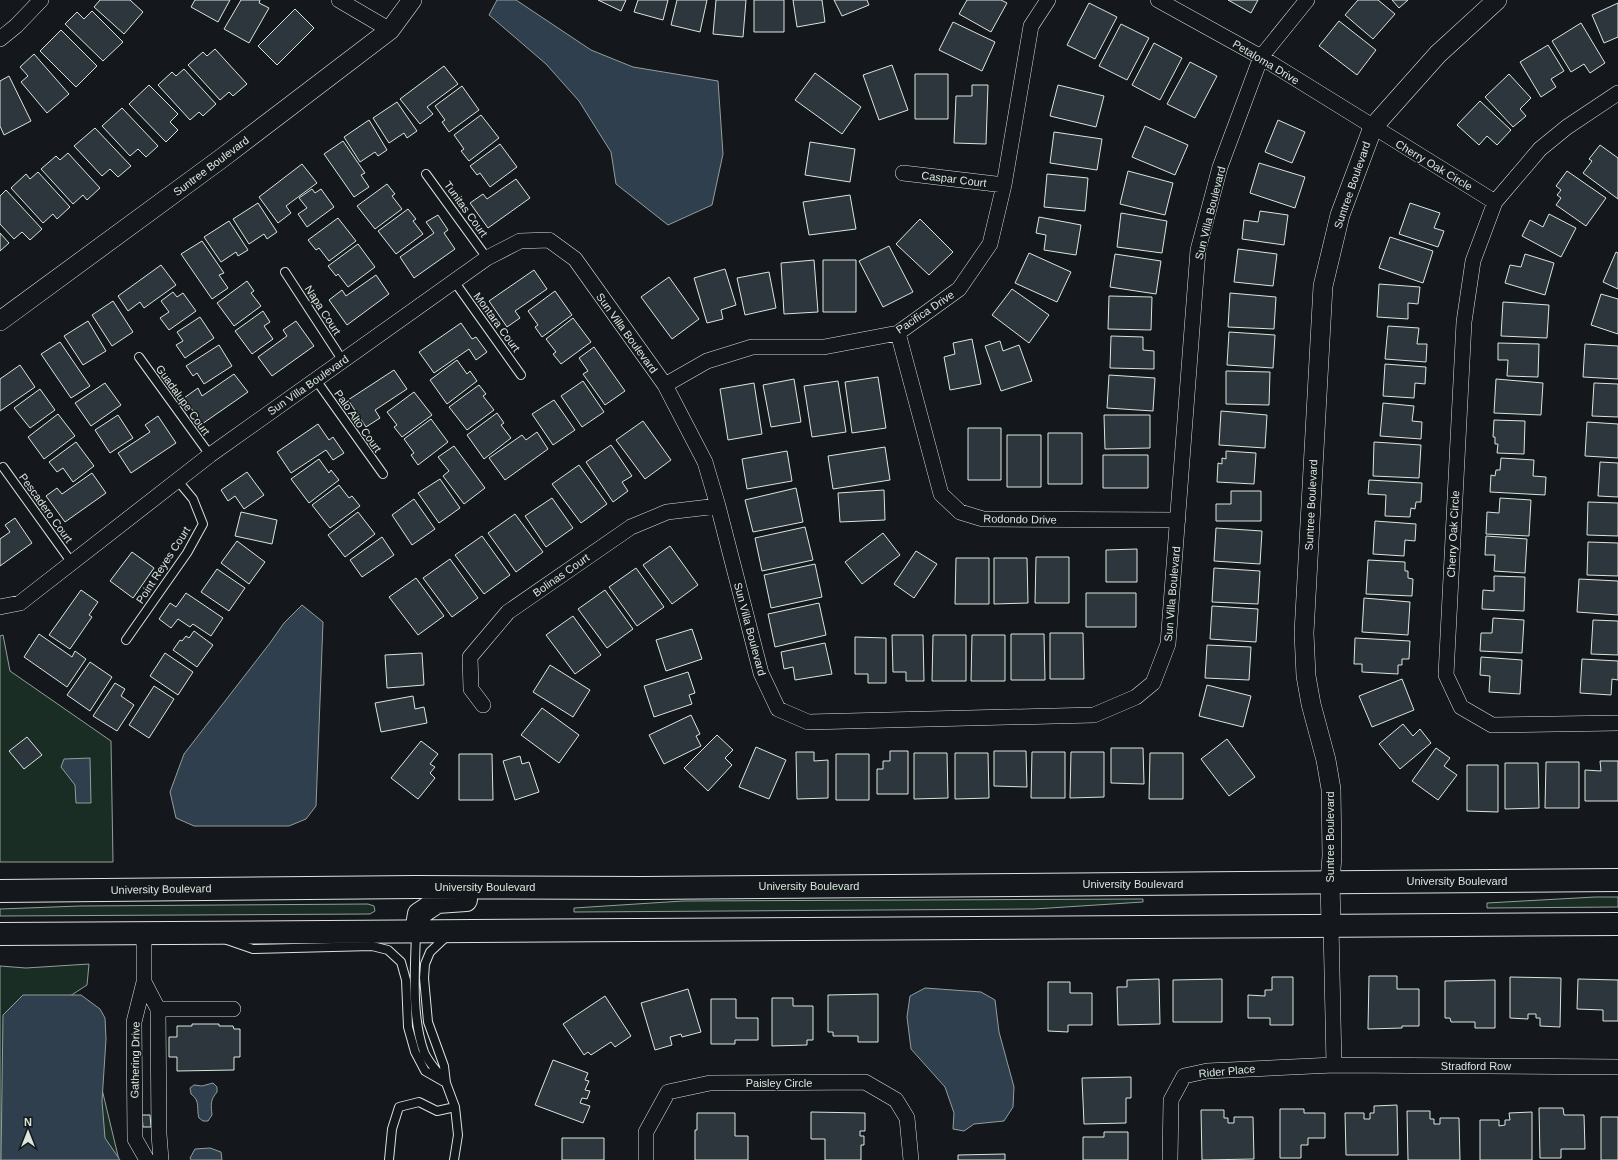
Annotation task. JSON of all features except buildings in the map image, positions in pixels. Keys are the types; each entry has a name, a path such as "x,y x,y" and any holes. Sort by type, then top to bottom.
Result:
{"main road":[{"name":"University Boulevard","path":"0,891 416,887 643,888 1618,880"},
{"path":"416,931 419,914 437,902 643,888"},
{"path":"0,934 1618,924"}],"street":[{"path":"0,39 16,26 41,0"},
{"path":"339,0 390,30"},
{"name":"Suntree Boulevard","path":"0,321 222,158 390,30 412,0"},
{"name":"Pacifica Drive","path":"665,385 707,361 752,346 824,347 898,332 959,289 990,244 1004,185 1031,26 1048,0"},
{"name":"Petaloma Drive","path":"1158,0 1261,57 1373,127"},
{"name":"Sun Villa Boulevard","path":"0,607 20,603 210,455 488,258 520,241 549,240 575,259 665,385 705,462 718,506 761,673 778,709 808,722 1094,715 1136,697 1153,683 1168,644 1198,250 1220,167 1261,57 1307,0"},
{"name":"Suntree Boulevard","path":"1334,1065 1330,882 1332,856 1331,788 1326,760 1311,704 1306,676 1304,633 1323,286 1340,215 1373,127 1438,54 1497,0"},
{"name":"Cherry Oak Circle","path":"1618,93 1566,127 1540,149 1495,202 1473,261 1464,322 1446,675 1461,707 1492,725 1618,723"},
{"name":"Cherry Oak Circle","path":"1373,127 1495,202"},
{"name":"Caspar Court","path":"903,173 1004,185"},
{"name":"Rodondo Drive","path":"898,332 940,494 960,512 983,519 1178,520"},
{"name":"Bolinas Court","path":"483,705 471,689 470,657 508,612 631,527 667,512 718,506"},
{"name":"Gathering Drive","path":"144,933 144,982 134,1022 135,1139 147,1160"},
{"path":"144,982 158,1009 160,1160"},
{"path":"158,1009 233,1009"},
{"name":"Stradford Row","path":"1334,1065 1618,1067"},
{"name":"Rider Place","path":"1170,1160 1171,1100 1184,1076 1207,1071 1334,1065"},
{"name":"Paisley Circle","path":"646,1160 646,1132 668,1092 710,1083 865,1082 896,1100 906,1118 911,1160"}],"lane":[{"name":"Tunitas Court","path":"426,174 488,258"},
{"name":"Napa Court","path":"285,272 343,360"},
{"name":"Montara Court","path":"454,281 521,375"},
{"name":"Guadalupe Court","path":"139,357 210,455"},
{"name":"Palo Alto Court","path":"316,380 383,474"},
{"name":"Pescadero Court","path":"3,467 72,563"},
{"name":"Point Reyes Court","path":"126,640 187,553 203,524 193,499 178,481"},
{"path":"416,931 415,999 418,1030 424,1053 446,1084 455,1107 458,1135 454,1160"},
{"path":"446,1084 444,1066 428,1022 424,978 430,952 452,931"},
{"path":"205,932 253,949 372,946 388,950 401,962 406,980 408,1027 415,1052 425,1071 446,1084"},
{"path":"389,1160 392,1129 398,1107 419,1102 437,1111 455,1107"}],"green space":[{"path":"3,635 10,671 111,741 113,862 0,862 0,636"},
{"path":"1618,897 1618,907 1487,908 1487,903"},
{"path":"1143,899 1143,902 1034,909 574,912 574,908 683,901"},
{"path":"368,904 374,906 375,911 370,914 0,916 0,909 80,906"},
{"path":"89,964 87,985 70,996 100,1081 119,1160 0,1160 0,966 26,968"}],"water":[{"path":"497,0 516,0 591,50 633,67 718,81 723,154 712,205 668,225 616,184 611,152 579,101 546,64 489,15"},
{"path":"302,605 323,622 316,806 306,819 289,826 194,826 176,818 170,792 184,754 284,623"},
{"path":"90,758 91,803 76,803 75,785 61,767 64,759"},
{"path":"925,988 981,992 995,1000 999,1032 1014,1087 1013,1107 1004,1121 974,1124 964,1131 953,1129 954,1113 945,1087 911,1049 907,1017 910,996"},
{"path":"23,995 81,995 100,1009 105,1018 106,1039 102,1101 105,1138 120,1160 1,1160 3,1015"},
{"path":"213,1083 217,1087 217,1092 213,1098 211,1108 212,1115 208,1121 203,1121 199,1118 197,1102 191,1094 190,1088 194,1085 202,1086"},
{"path":"210,1148 221,1152 222,1160 191,1160 190,1158 195,1149"}]}
